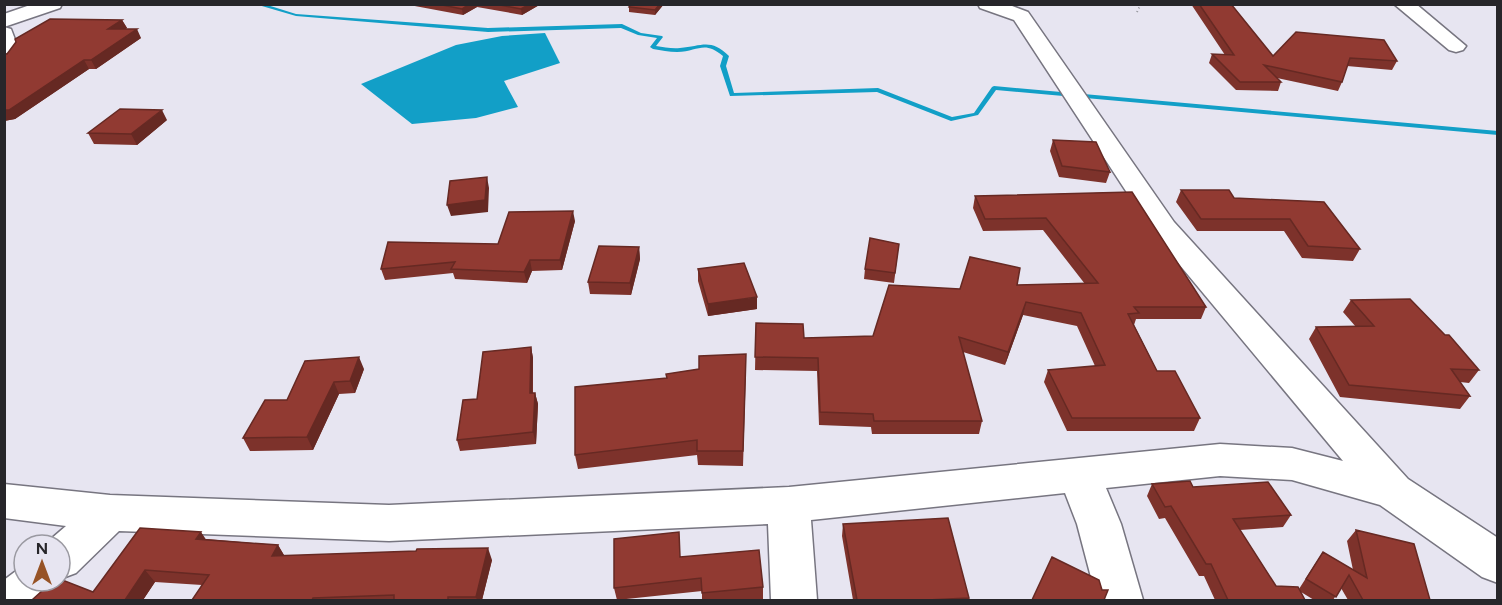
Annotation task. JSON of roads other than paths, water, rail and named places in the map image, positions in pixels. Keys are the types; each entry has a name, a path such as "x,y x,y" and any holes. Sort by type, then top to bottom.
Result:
{"street":[{"path":"987,4 1021,16 1164,228 1393,491 1497,563"},
{"path":"1404,4 1456,46"},
{"path":"4,11 50,6"},
{"path":"4,21 50,6"},
{"path":"4,33 8,50 4,56"},
{"path":"4,501 110,513 389,523 789,505 1220,460 1292,464 1393,491"},
{"path":"1079,474 1099,524 1120,600"},
{"path":"789,505 794,600"},
{"path":"72,548 110,513"}],"water":[{"path":"545,33 560,63 504,81 518,107 476,118 412,124 361,84 456,45 502,36"}],"waterway":[{"path":"257,4 296,15 488,30 622,26 640,34 660,37 653,47 677,50 708,45 719,50 726,56 723,66 732,95 878,90 951,119 976,114 994,88 1498,133"}]}
